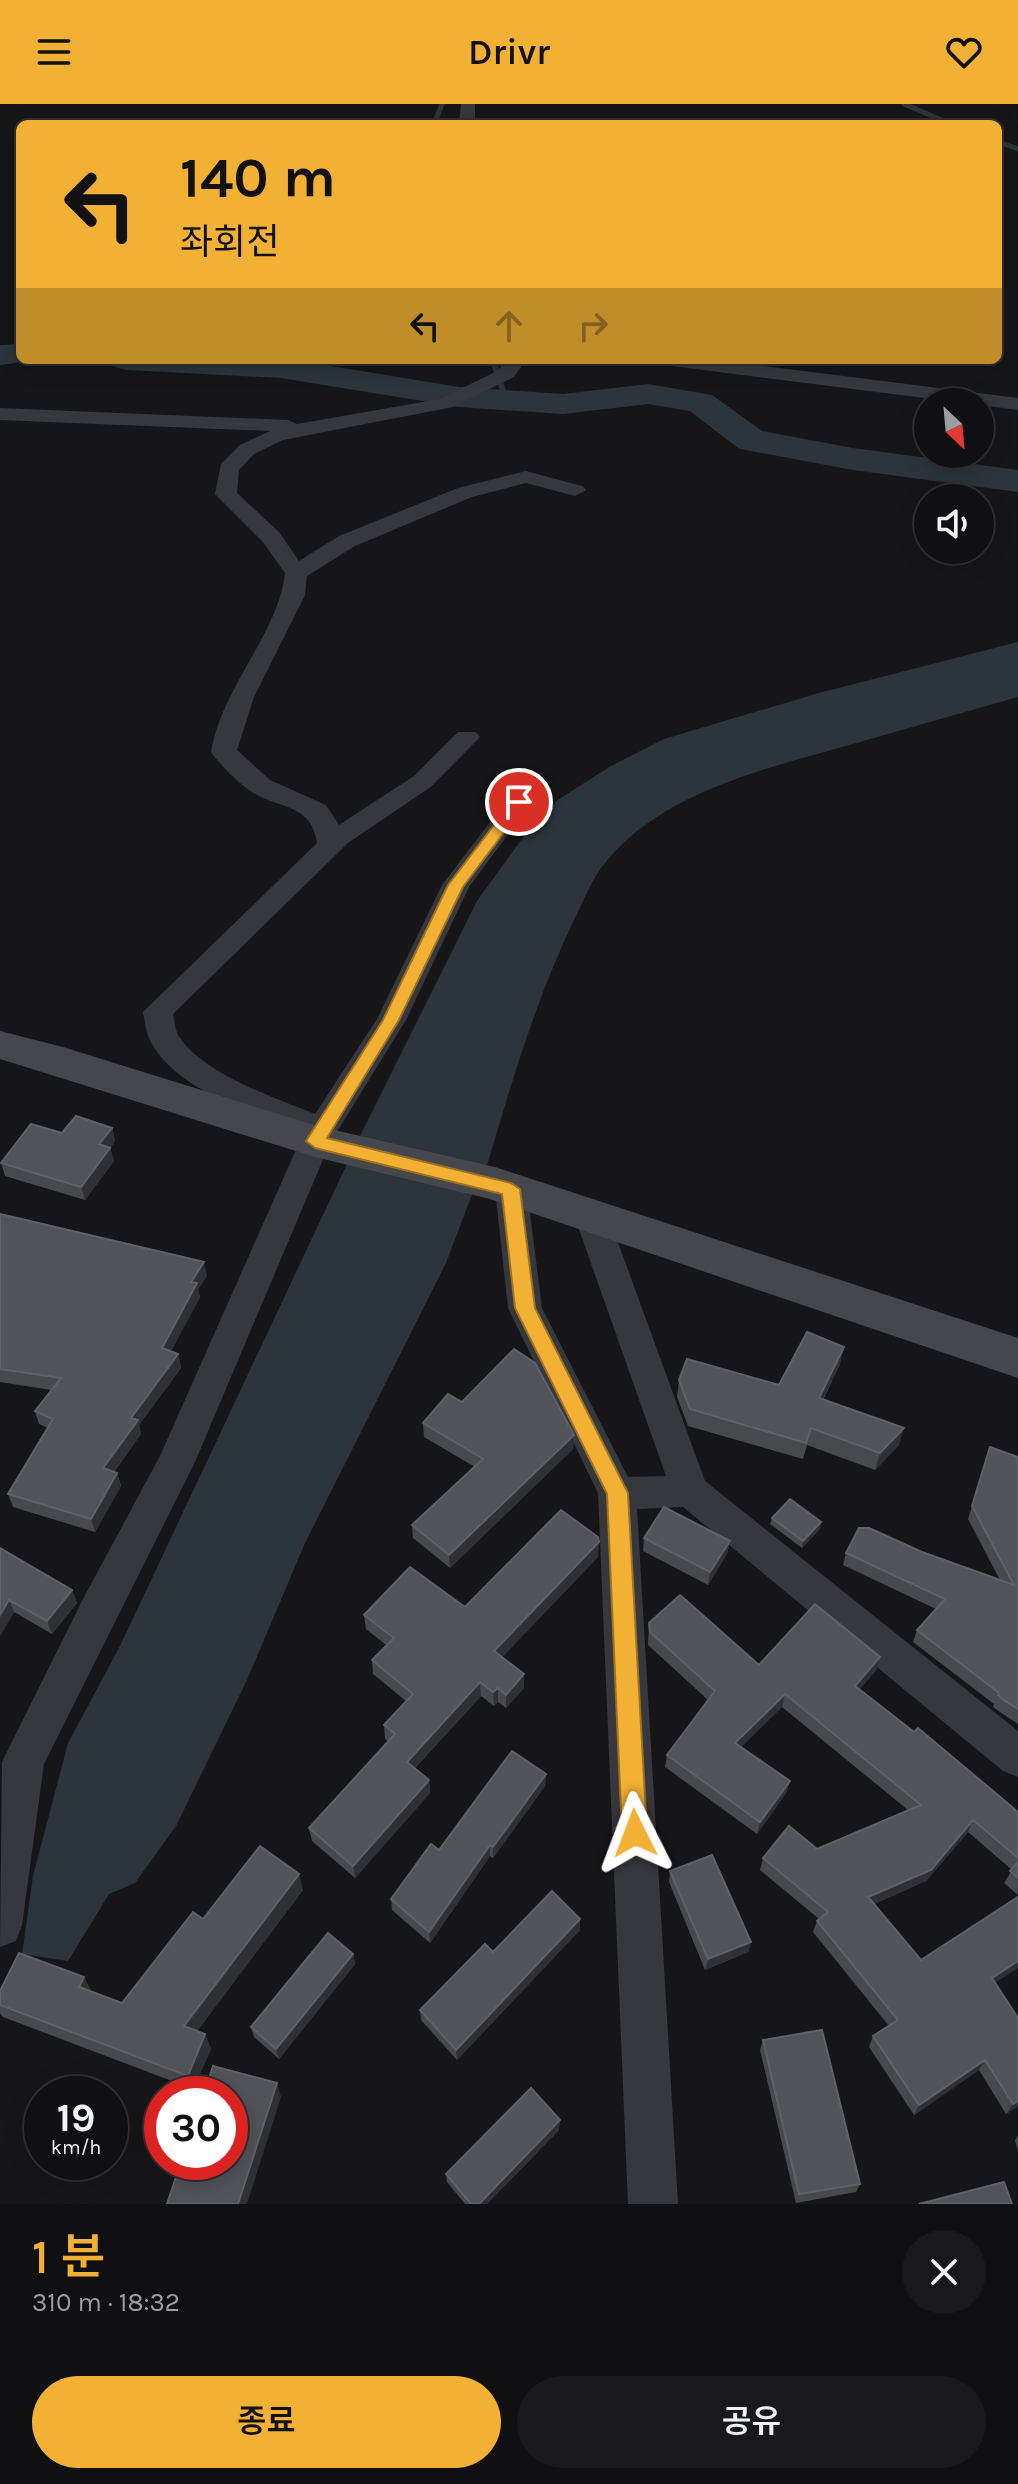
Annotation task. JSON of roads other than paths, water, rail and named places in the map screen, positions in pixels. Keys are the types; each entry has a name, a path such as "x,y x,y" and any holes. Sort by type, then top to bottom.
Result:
{"main road":[{"path":"0,1046 503,1187 1018,1358"}],"street":[{"path":"331,846 330,829 323,815 262,786 224,752 224,741 234,715 294,595 296,573 271,537 226,494 224,486 229,469 244,450 276,434 445,404 510,373 515,364"},
{"path":"703,364 1018,404"},
{"path":"0,414 239,422 309,428"},
{"path":"296,573 347,541 465,492 526,477 575,490"},
{"path":"323,1139 184,1062 164,1039 158,1012 331,846 423,781 467,737"},
{"path":"0,1925 23,1762 176,1462 323,1139 391,1020 417,960 456,885 519,802"},
{"path":"503,1187 525,1308 617,1493 653,2204"},
{"path":"591,1215 690,1491 1018,1757"},
{"path":"617,1493 690,1491"}],"waterway":[{"path":"436,120 442,104"},
{"path":"904,104 942,120"},
{"path":"1002,143 1018,149"},
{"path":"0,355 16,354"},
{"path":"204,364 281,368 459,397 563,404 648,394 700,402 751,440 853,459 1018,481"},
{"path":"494,364 506,400"}]}
